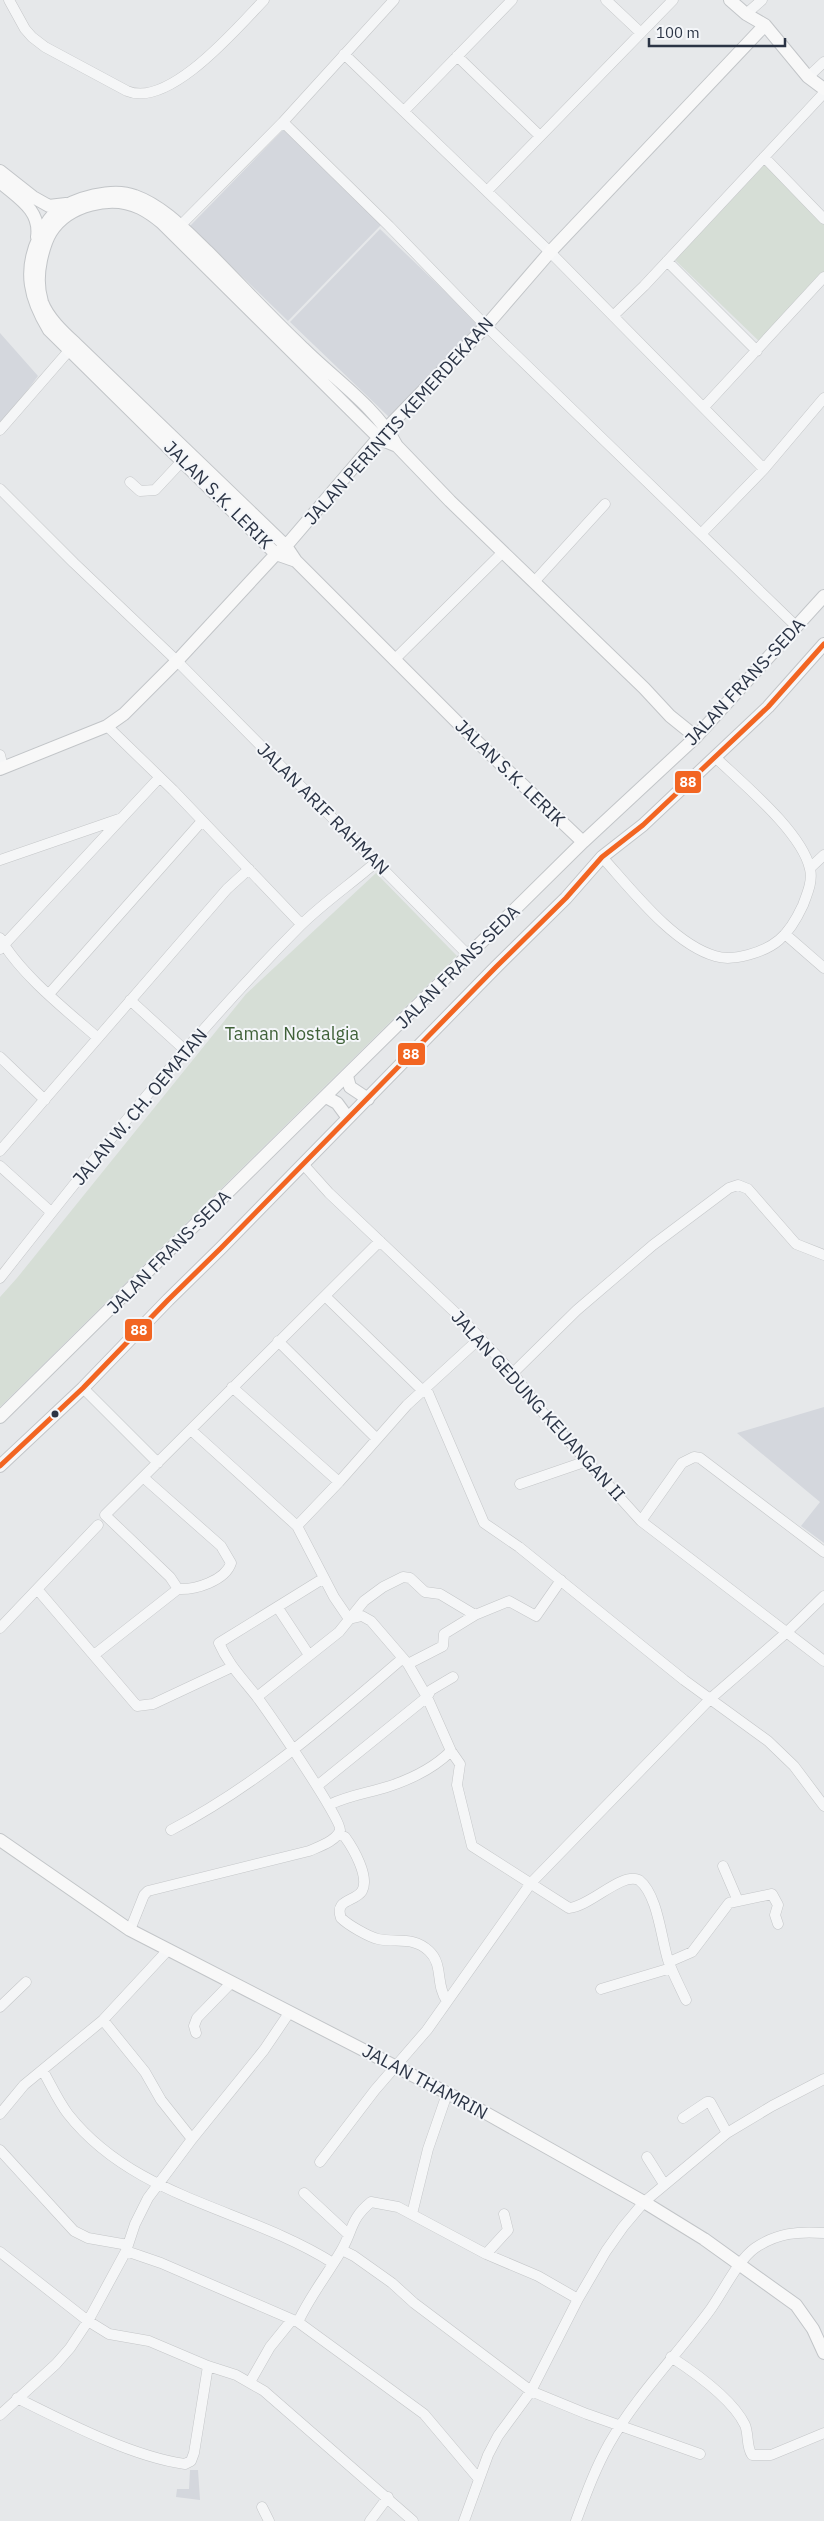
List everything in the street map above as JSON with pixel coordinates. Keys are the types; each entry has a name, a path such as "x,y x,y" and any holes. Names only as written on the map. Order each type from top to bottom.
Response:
{"main road":[{"path":"730,0 746,14 765,25 808,77 824,89"},
{"name":"JALAN PERINTIS KEMERDEKAAN","path":"1,764 107,726 124,714 177,661 281,550 384,433 486,326 550,252 765,25"},
{"path":"0,171 33,197 49,206 77,202"},
{"name":"JALAN S.K. LERIK","path":"0,182 26,204 37,219 35,246 29,276 32,296 38,312 49,330 72,347 184,460 281,550 296,561 394,660 583,842"},
{"name":"JALAN S.K. LERIK","path":"35,246 46,224 55,213 77,202 113,194 135,195 177,229 503,552"},
{"path":"177,229 139,207 114,202 84,207 58,223 47,239 38,272 42,302 72,347 281,550"},
{"path":"503,552 644,688 670,716 696,737"},
{"name":"JALAN FRANS-SEDA","path":"0,1417 470,956 583,842 696,737 798,627 824,596"},
{"name":"JALAN FRANS-SEDA","path":"0,1466 83,1388 566,898 602,858 643,825 768,708 824,644"},
{"path":"347,1076 350,1087 368,1098"},
{"path":"326,1097 337,1103 348,1118"},
{"name":"JALAN THAMRIN","path":"0,1840 130,1930 167,1951 484,2112 644,2202 741,2265 796,2305 813,2329 824,2353"}],"street":[{"path":"9,0 25,29 45,47 127,91 139,94 153,91 193,70 264,0"},
{"path":"378,0 386,9"},
{"path":"177,229 283,122 394,0"},
{"path":"404,111 512,0"},
{"path":"606,0 641,33"},
{"path":"487,192 672,0"},
{"path":"746,14 762,0"},
{"path":"344,54 550,252 764,469"},
{"path":"457,56 540,136"},
{"path":"808,77 824,62"},
{"path":"613,316 667,262 824,93"},
{"path":"283,122 389,226 486,326 798,627"},
{"path":"764,158 824,219"},
{"path":"667,262 757,351"},
{"path":"704,407 824,277"},
{"path":"0,430 72,347"},
{"path":"701,534 764,469 824,398"},
{"path":"130,482 140,491 155,490 184,460"},
{"name":"JALAN ARIF RAHMAN","path":"0,489 67,557 177,661 470,956"},
{"path":"534,582 605,504"},
{"path":"394,660 503,552"},
{"path":"107,726 301,924"},
{"path":"602,858 652,913 684,940 714,956 732,958 742,956 775,943 785,934 799,913 810,882 810,868 800,846 787,829 715,757"},
{"path":"98,1038 49,994 1,944 123,818 159,778"},
{"path":"0,860 123,818"},
{"path":"49,994 202,821"},
{"path":"810,868 824,854"},
{"name":"JALAN W. CH. OEMATAN","path":"0,1278 51,1212 186,1051 301,924 376,863"},
{"path":"0,1151 227,889 248,869"},
{"path":"785,934 824,968"},
{"path":"130,1000 186,1051"},
{"path":"0,1057 45,1100"},
{"name":"JALAN GEDUNG KEUANGAN II","path":"303,1164 329,1193 463,1320 513,1373 537,1406 640,1521 824,1661"},
{"path":"0,1166 51,1212"},
{"path":"513,1373 577,1310 653,1245 729,1188 738,1185 748,1189 796,1244 824,1255"},
{"path":"178,1589 170,1577 105,1514 144,1478 232,1387 326,1296 380,1240"},
{"path":"326,1296 424,1389 484,1523 519,1547 710,1699 768,1741 794,1766 824,1806"},
{"path":"297,1526 424,1389 479,1339"},
{"path":"278,1341 377,1439"},
{"path":"232,1387 339,1482"},
{"path":"83,1388 158,1463"},
{"path":"191,1430 297,1526 324,1578 349,1619"},
{"path":"640,1521 682,1463 694,1456 700,1458 824,1552"},
{"path":"520,1484 587,1461"},
{"path":"94,1655 178,1589 195,1589 210,1582 226,1572 231,1563 222,1546 144,1478"},
{"path":"0,1628 98,1525"},
{"path":"257,1697 339,1632 364,1601 403,1577 410,1578 425,1592 440,1594 475,1614"},
{"path":"130,1930 144,1896 148,1891 309,1851 332,1840 338,1833 340,1825 330,1805 257,1697 232,1667 220,1645 220,1641 278,1608 324,1578"},
{"path":"170,1830 214,1806 294,1752 405,1661 443,1646 444,1634 472,1618 475,1614 511,1601 532,1616 536,1616 561,1580"},
{"path":"37,1589 94,1655 98,1663 140,1707 153,1704 232,1667"},
{"path":"320,2162 427,2030 531,1883 710,1699 787,1632 824,1596"},
{"path":"278,1608 309,1655"},
{"path":"349,1619 362,1616 371,1621 405,1661 427,1697 451,1751 460,1764 458,1785 471,1844 569,1908 581,1905 627,1879 639,1880 644,1886 658,1918 670,1965 686,2000"},
{"path":"317,1786 427,1697 432,1690 453,1677"},
{"path":"330,1805 352,1796 389,1787 406,1780 429,1768 451,1751"},
{"path":"345,1837 362,1867 364,1886 359,1894 342,1904 340,1911 342,1918 361,1930 365,1935 379,1939 409,1940 428,1950 439,1969 440,1991 447,2001"},
{"path":"723,1866 738,1901"},
{"path":"601,1989 670,1965 692,1952 724,1906 729,1903 768,1894 774,1895 778,1905 776,1915 778,1924"},
{"path":"0,2114 24,2085 102,2020 167,1951"},
{"path":"0,2007 26,1982"},
{"path":"196,2033 194,2026 197,2018 231,1983"},
{"path":"0,2415 56,2364 88,2321 127,2248 135,2224 157,2185 264,2050 289,2013"},
{"path":"102,2020 145,2072 161,2100 192,2139"},
{"path":"43,2071 76,2124 130,2170 157,2185 296,2241 332,2263"},
{"path":"464,2521 478,2478 498,2436 531,2391 578,2299 606,2251 644,2202 727,2133 772,2106 824,2079"},
{"path":"412,2214 428,2150 447,2094"},
{"path":"683,2118 707,2102 710,2102 727,2133"},
{"path":"0,2150 74,2231 88,2238 127,2248 295,2321 424,2414 478,2478"},
{"path":"647,2157 664,2184"},
{"path":"304,2193 348,2234"},
{"path":"250,2382 270,2347 295,2321 342,2250 358,2212 371,2202 387,2204 412,2214 486,2254 538,2276 578,2299"},
{"path":"486,2254 508,2230 504,2214"},
{"path":"576,2521 600,2462 620,2426 671,2357 709,2311 754,2249 783,2234 795,2231 824,2233"},
{"path":"342,2250 354,2256 392,2283 414,2303 531,2391 620,2426 700,2454"},
{"path":"1,2257 88,2321 114,2336 149,2342 250,2382 414,2521"},
{"path":"671,2357 702,2378 741,2419 747,2431 748,2444 752,2455 771,2455 824,2433"},
{"path":"17,2398 68,2424 113,2442 185,2464 191,2462 194,2453 200,2401 208,2366"},
{"path":"370,2521 388,2497"},
{"path":"262,2507 269,2521"}],"shaded area":[{"path":"284,129 382,224 288,321 190,226"},
{"path":"380,229 479,324 389,417 290,322"},
{"path":"0,333 38,376 0,427"},
{"path":"824,1407 824,1543 801,1526 820,1502 737,1433"},
{"path":"190,2470 198,2470 200,2500 176,2497 177,2489 189,2489"}],"green space":[{"path":"767,162 824,215 824,275 763,345 675,260"},
{"name":"Taman Nostalgia","path":"376,873 457,956 0,1407 0,1297 246,994"}],"transit line":[{"name":"88","path":"0,1466 83,1388 566,898 602,857 643,825 768,707 824,644"}]}
